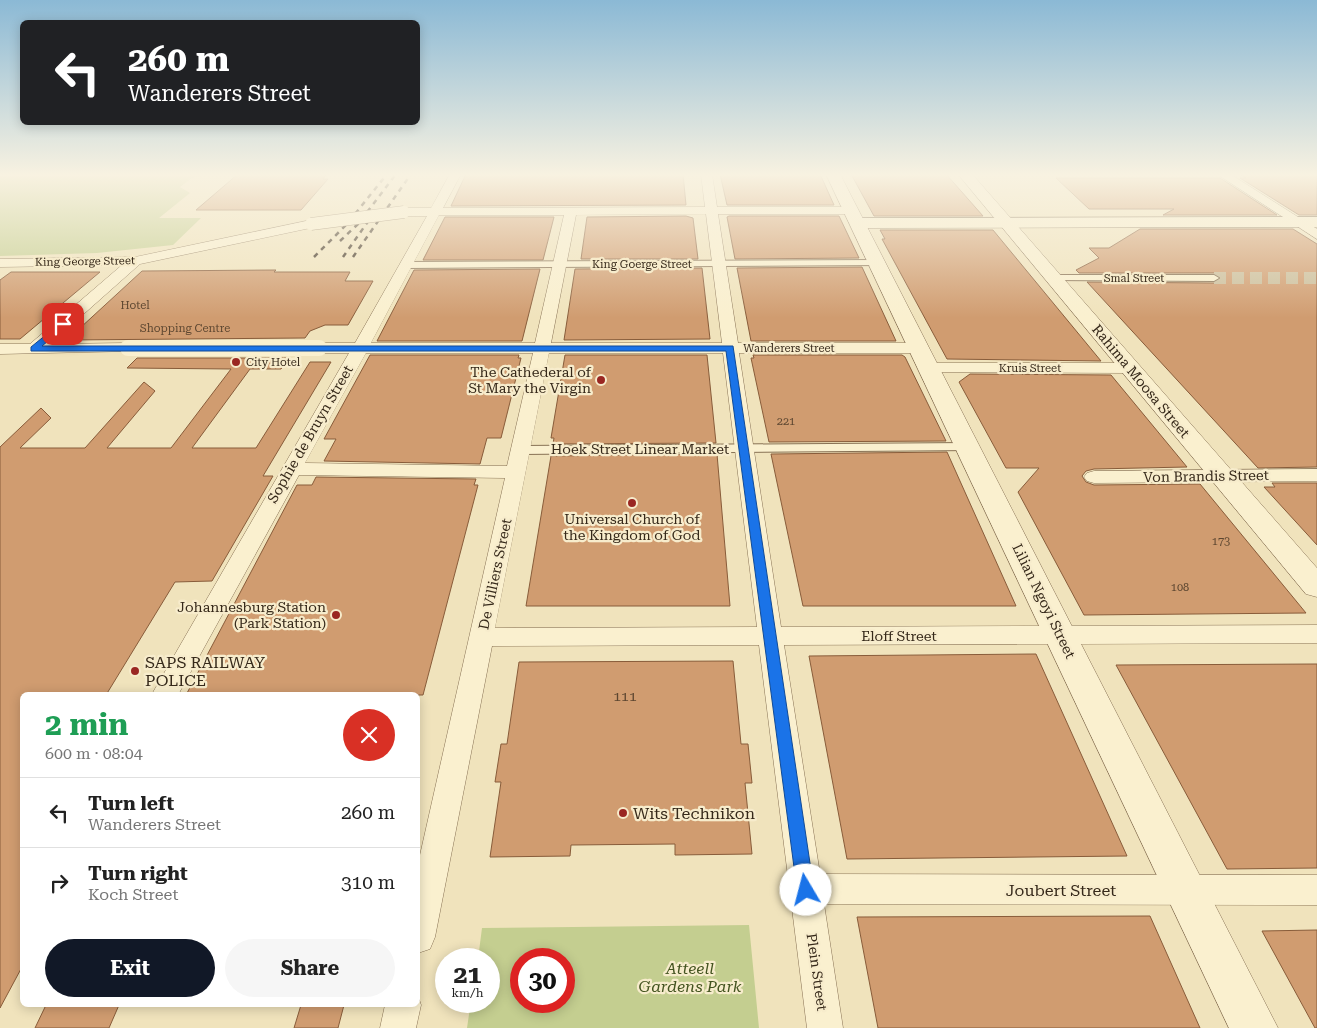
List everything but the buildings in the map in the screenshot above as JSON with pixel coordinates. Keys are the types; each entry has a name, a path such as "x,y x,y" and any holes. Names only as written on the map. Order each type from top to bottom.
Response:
{"street":[{"name":"King George Street","path":"4,265 135,261 327,222"},
{"name":"Sophie de Bruyn Street","path":"166,692 430,222"},
{"name":"De Villiers Street","path":"420,914 422,890 482,637 569,222"},
{"name":"Plein Street","path":"713,222 825,1028"},
{"name":"Lilian Ngoyi Street","path":"857,222 1254,1028"},
{"path":"1006,222 1317,222"},
{"name":"Rahima Moosa Street","path":"1006,222 1317,587"},
{"path":"1297,222 1317,235"},
{"path":"34,349 135,261"},
{"name":"King Goerge Street","path":"407,265 877,263"},
{"name":"Smal Street","path":"1054,278 1214,278"},
{"name":"Wanderers Street","path":"0,349 730,348 924,358"},
{"name":"Kruis Street","path":"924,358 1130,368"},
{"name":"Hoek Street Linear Market","path":"519,461 744,449 968,447"},
{"path":"290,469 519,461"},
{"name":"Von Brandis Street","path":"1094,477 1317,475"},
{"name":"Eloff Street","path":"482,637 1317,634"},
{"name":"Joubert Street","path":"806,890 1317,890"},
{"path":"398,1028 403,1007"}],"green space":[{"path":"0,222 197,222 173,245 97,253 0,256"},
{"name":"Atteell Gardens Park","path":"749,925 759,1028 467,1028 469,1013 500,1013 500,948 479,948 482,928"}],"tunnel":[{"path":"1214,278 1317,278"}],"railway":[{"path":"314,257 349,222"},
{"path":"340,241 360,222"},
{"path":"343,257 368,222"},
{"path":"353,257 377,222"}],"place":[{"name":"City Hotel","path":"236,362"},
{"name":"The Cathederal of St Mary the Virgin","path":"601,380"},
{"name":"Universal Church of the Kingdom of God","path":"632,503"},
{"name":"Johannesburg Station (Park Station)","path":"336,615"},
{"name":"SAPS RAILWAY POLICE","path":"135,671"},
{"name":"Wits Technikon","path":"623,813"}],"route":[{"path":"63,324 34,349 730,348 806,890"}]}
